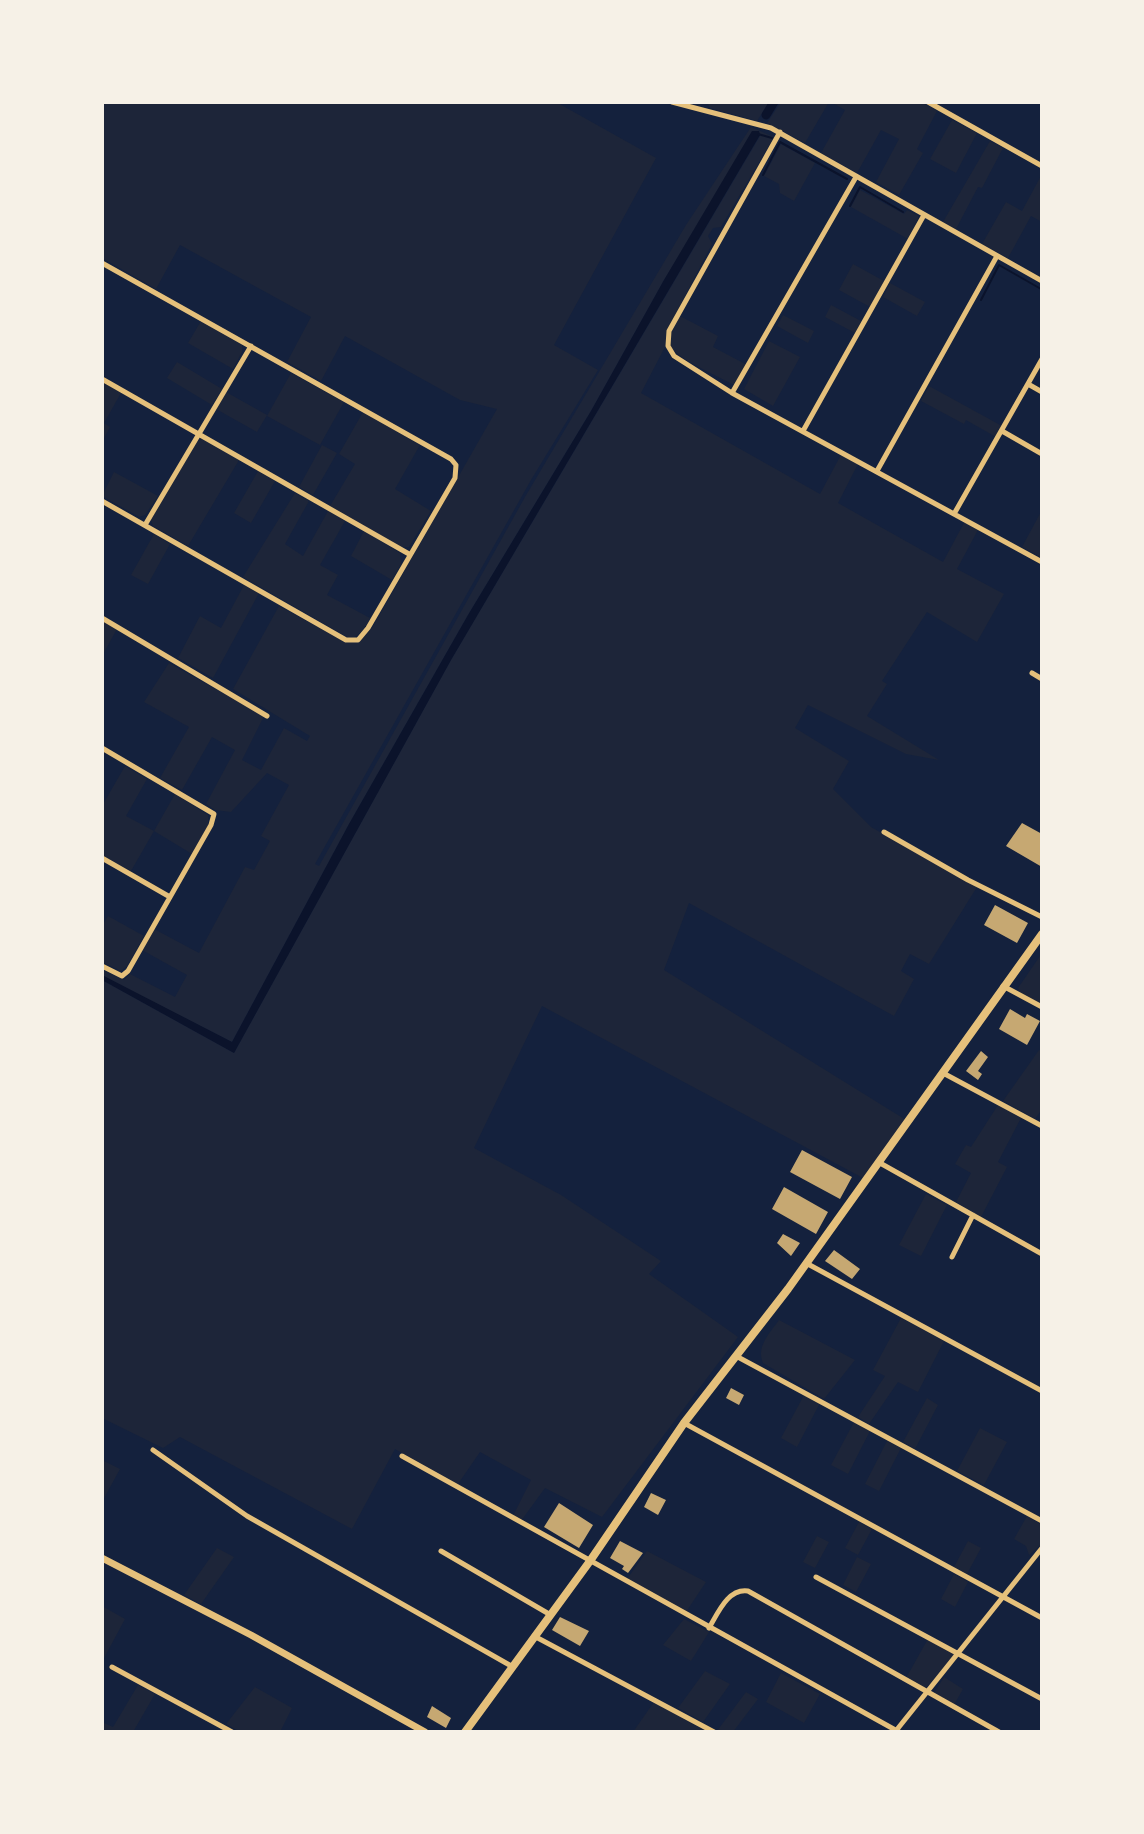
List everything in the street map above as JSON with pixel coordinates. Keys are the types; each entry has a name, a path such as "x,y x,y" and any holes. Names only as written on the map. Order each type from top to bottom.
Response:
{"main road":[{"path":"465,1732 549,1614 590,1561 684,1423 880,1163 1003,986 1042,934"}],"street":[{"path":"672,102 699,111 755,123 780,132 1042,281"},
{"path":"699,111 703,102"},
{"path":"928,102 1042,166"},
{"path":"780,132 669,331 668,346 674,356 732,393 1042,562"},
{"path":"732,393 856,177"},
{"path":"803,431 924,215"},
{"path":"877,471 997,256"},
{"path":"102,263 451,459 456,465 455,478 368,628 358,640 346,640 102,501"},
{"path":"145,525 250,346"},
{"path":"954,514 1042,359"},
{"path":"102,380 409,554"},
{"path":"1028,384 1042,392"},
{"path":"1002,431 1042,454"},
{"path":"102,618 267,716"},
{"path":"1038,676 1042,670"},
{"path":"102,748 214,814 211,825 128,971 122,976 102,966"},
{"path":"884,832 968,880 1042,917"},
{"path":"102,858 170,897"},
{"path":"1003,986 1042,1007"},
{"path":"943,1073 1042,1126"},
{"path":"880,1163 1042,1254"},
{"path":"952,1257 973,1215"},
{"path":"806,1263 1042,1391"},
{"path":"736,1356 1042,1521"},
{"path":"684,1423 1042,1618"},
{"path":"153,1450 247,1516 513,1667"},
{"path":"402,1456 897,1732 1042,1548"},
{"path":"441,1551 549,1614"},
{"path":"102,1558 251,1635 425,1732"},
{"path":"816,1577 1042,1699"},
{"path":"709,1628 730,1596 740,1590 747,1591 999,1732"},
{"path":"534,1636 714,1732"},
{"path":"112,1667 232,1732"}],"shaded area":[{"path":"102,102 556,102 656,158 554,345 598,370 531,480 315,864 319,866 525,497 686,225 751,127 774,137 721,227 713,228 708,236 712,244 669,327 666,345 641,393 820,494 843,451 860,460 838,503 943,562 965,521 979,528 957,569 1004,594 977,642 927,612 882,681 887,684 867,716 939,760 906,754 808,705 795,728 849,761 833,789 871,827 977,887 929,964 910,954 901,971 914,979 894,1016 689,903 664,970 906,1120 863,1178 542,1006 474,1148 561,1195 661,1261 649,1274 738,1337 602,1517 545,1488 521,1521 513,1516 531,1480 480,1452 458,1484 395,1449 352,1529 180,1437 163,1448 102,1418 102,980 234,1053 451,660 760,136 759,132 664,280 591,411 468,615 349,824 232,1042 119,985 102,975 102,970 124,980 130,974 175,997 187,975 142,950 154,929 199,953 245,867 254,870 270,841 261,836 289,785 267,773 231,812 215,810 206,804 235,750 212,737 182,790 160,778 189,727 144,702 169,663 264,716 242,760 261,770 284,728 307,741 310,736 233,689 279,606 347,643 358,643 372,628 497,409 460,400 345,336 321,381 287,362 311,317 180,245 156,289 102,258"},
{"path":"707,102 769,102 757,121 710,108"},
{"path":"781,102 829,102 805,143 767,123"},
{"path":"831,102 921,102 937,111 917,149 923,153 899,195 876,182 899,139 881,130 857,173 821,153 845,110"},
{"path":"952,120 977,133 956,173 930,159"},
{"path":"752,131 759,131 760,135 451,660 234,1053 102,980 102,975 232,1042 349,824 468,615 591,411 664,280"},
{"path":"990,141 1003,148 982,188 978,187 956,229 943,222"},
{"path":"781,144 815,163 794,201 780,193 779,184 764,176"},
{"path":"1042,174 1042,222 1031,216 1008,258 982,244 1006,202 1022,211"},
{"path":"860,190 904,214 907,210 919,216 908,239 851,207"},
{"path":"853,264 884,281 870,307 839,290"},
{"path":"890,283 925,302 917,316 883,297"},
{"path":"831,305 861,321 855,333 825,317"},
{"path":"783,315 814,331 808,343 777,326"},
{"path":"680,316 718,336 713,347 749,366 736,386 691,363 671,347 671,335"},
{"path":"201,321 242,345 242,352 233,369 188,343"},
{"path":"769,341 800,357 773,406 744,389"},
{"path":"177,362 222,389 212,405 167,378"},
{"path":"291,373 344,402 320,445 267,416"},
{"path":"102,382 121,393 104,423 110,427 102,442"},
{"path":"929,386 1002,426 996,437 966,420 964,424 921,401"},
{"path":"226,392 267,415 257,432 216,409"},
{"path":"363,412 420,445 395,489 431,511 409,547 401,547 330,506 355,464 339,454"},
{"path":"202,439 239,460 188,546 153,526 151,520 197,442"},
{"path":"322,445 337,453 313,495 299,487"},
{"path":"258,471 275,481 251,523 234,513"},
{"path":"114,472 158,496 145,515 139,517 102,496"},
{"path":"295,493 309,501 285,544 303,556 328,511 345,521 320,565 338,575 327,595 370,618 365,629 355,637 347,637 243,577"},
{"path":"1042,510 1042,558 1022,547"},
{"path":"364,531 400,553 401,564 392,580 351,556"},
{"path":"154,534 170,544 148,584 131,575"},
{"path":"244,585 259,593 213,678 178,658 200,616 221,628"},
{"path":"102,620 117,629 102,656"},
{"path":"125,766 147,779 126,816 154,831 131,871 102,855 102,806"},
{"path":"175,794 208,815 208,826 192,854 154,831"},
{"path":"108,916 144,936 127,966 121,971 102,962 102,926"},
{"path":"1040,956 1042,957 1042,1005 1021,994 1018,988"},
{"path":"1039,1050 1042,1051 1042,1109 1035,1119 1003,1101"},
{"path":"998,1105 1021,1118 998,1162 1007,1167 981,1217 956,1202 971,1173 955,1164 966,1145 971,1147"},
{"path":"926,1194 947,1205 921,1256 899,1245"},
{"path":"901,1318 944,1341 918,1392 898,1382 869,1424 858,1417 885,1376 873,1370"},
{"path":"779,1320 855,1360 824,1399 763,1363 761,1351 763,1345"},
{"path":"804,1395 820,1403 797,1447 781,1438"},
{"path":"927,1398 938,1405 915,1449 903,1442"},
{"path":"854,1422 870,1431 848,1474 831,1465"},
{"path":"980,1428 1007,1442 984,1485 957,1471"},
{"path":"887,1441 901,1448 879,1491 865,1484"},
{"path":"102,1460 120,1469 102,1502"},
{"path":"1027,1516 1042,1525 1042,1544 1029,1555 1026,1546 1014,1539"},
{"path":"859,1522 872,1529 858,1555 845,1548"},
{"path":"817,1536 829,1542 815,1568 803,1562"},
{"path":"968,1541 981,1548 967,1574 954,1567"},
{"path":"217,1548 234,1557 201,1604 184,1595"},
{"path":"647,1551 706,1582 686,1612 627,1579"},
{"path":"857,1557 871,1564 856,1592 843,1585"},
{"path":"954,1574 968,1582 955,1607 941,1599"},
{"path":"102,1606 125,1619 102,1662"},
{"path":"684,1619 709,1632 691,1661 663,1645"},
{"path":"929,1637 953,1651 954,1655 926,1688 906,1678"},
{"path":"705,1671 730,1684 703,1722 678,1708"},
{"path":"781,1673 820,1694 804,1723 766,1702"},
{"path":"944,1677 963,1689 954,1705 934,1693"},
{"path":"138,1685 155,1694 133,1732 102,1732 102,1722 113,1727"},
{"path":"255,1687 292,1708 280,1732 240,1732 226,1724"},
{"path":"746,1692 758,1699 733,1732 717,1731"},
{"path":"654,1702 707,1732 633,1732"}],"building":[{"path":"1022,823 1042,834 1042,867 1006,846"},
{"path":"995,905 1028,923 1017,943 984,925"},
{"path":"1010,1009 1025,1018 1027,1014 1040,1021 1027,1045 999,1029"},
{"path":"981,1051 988,1057 978,1071 982,1074 978,1080 966,1071"},
{"path":"802,1150 852,1177 840,1199 790,1172"},
{"path":"784,1187 828,1212 816,1234 772,1209"},
{"path":"783,1234 800,1243 791,1256 777,1243"},
{"path":"834,1250 860,1269 852,1279 825,1261"},
{"path":"731,1388 744,1395 739,1405 726,1398"},
{"path":"651,1493 666,1500 658,1515 644,1507"},
{"path":"559,1503 593,1525 579,1548 544,1527"},
{"path":"620,1541 643,1553 628,1573 622,1569 624,1566 610,1558"},
{"path":"560,1617 589,1631 580,1646 552,1630"},
{"path":"432,1706 451,1718 446,1728 427,1717"}],"waterway":[{"path":"766,115 774,102"},
{"path":"758,134 772,138"},
{"path":"763,175 780,142 847,179"},
{"path":"850,206 860,187 903,212"},
{"path":"981,300 999,265 1041,289"}]}
